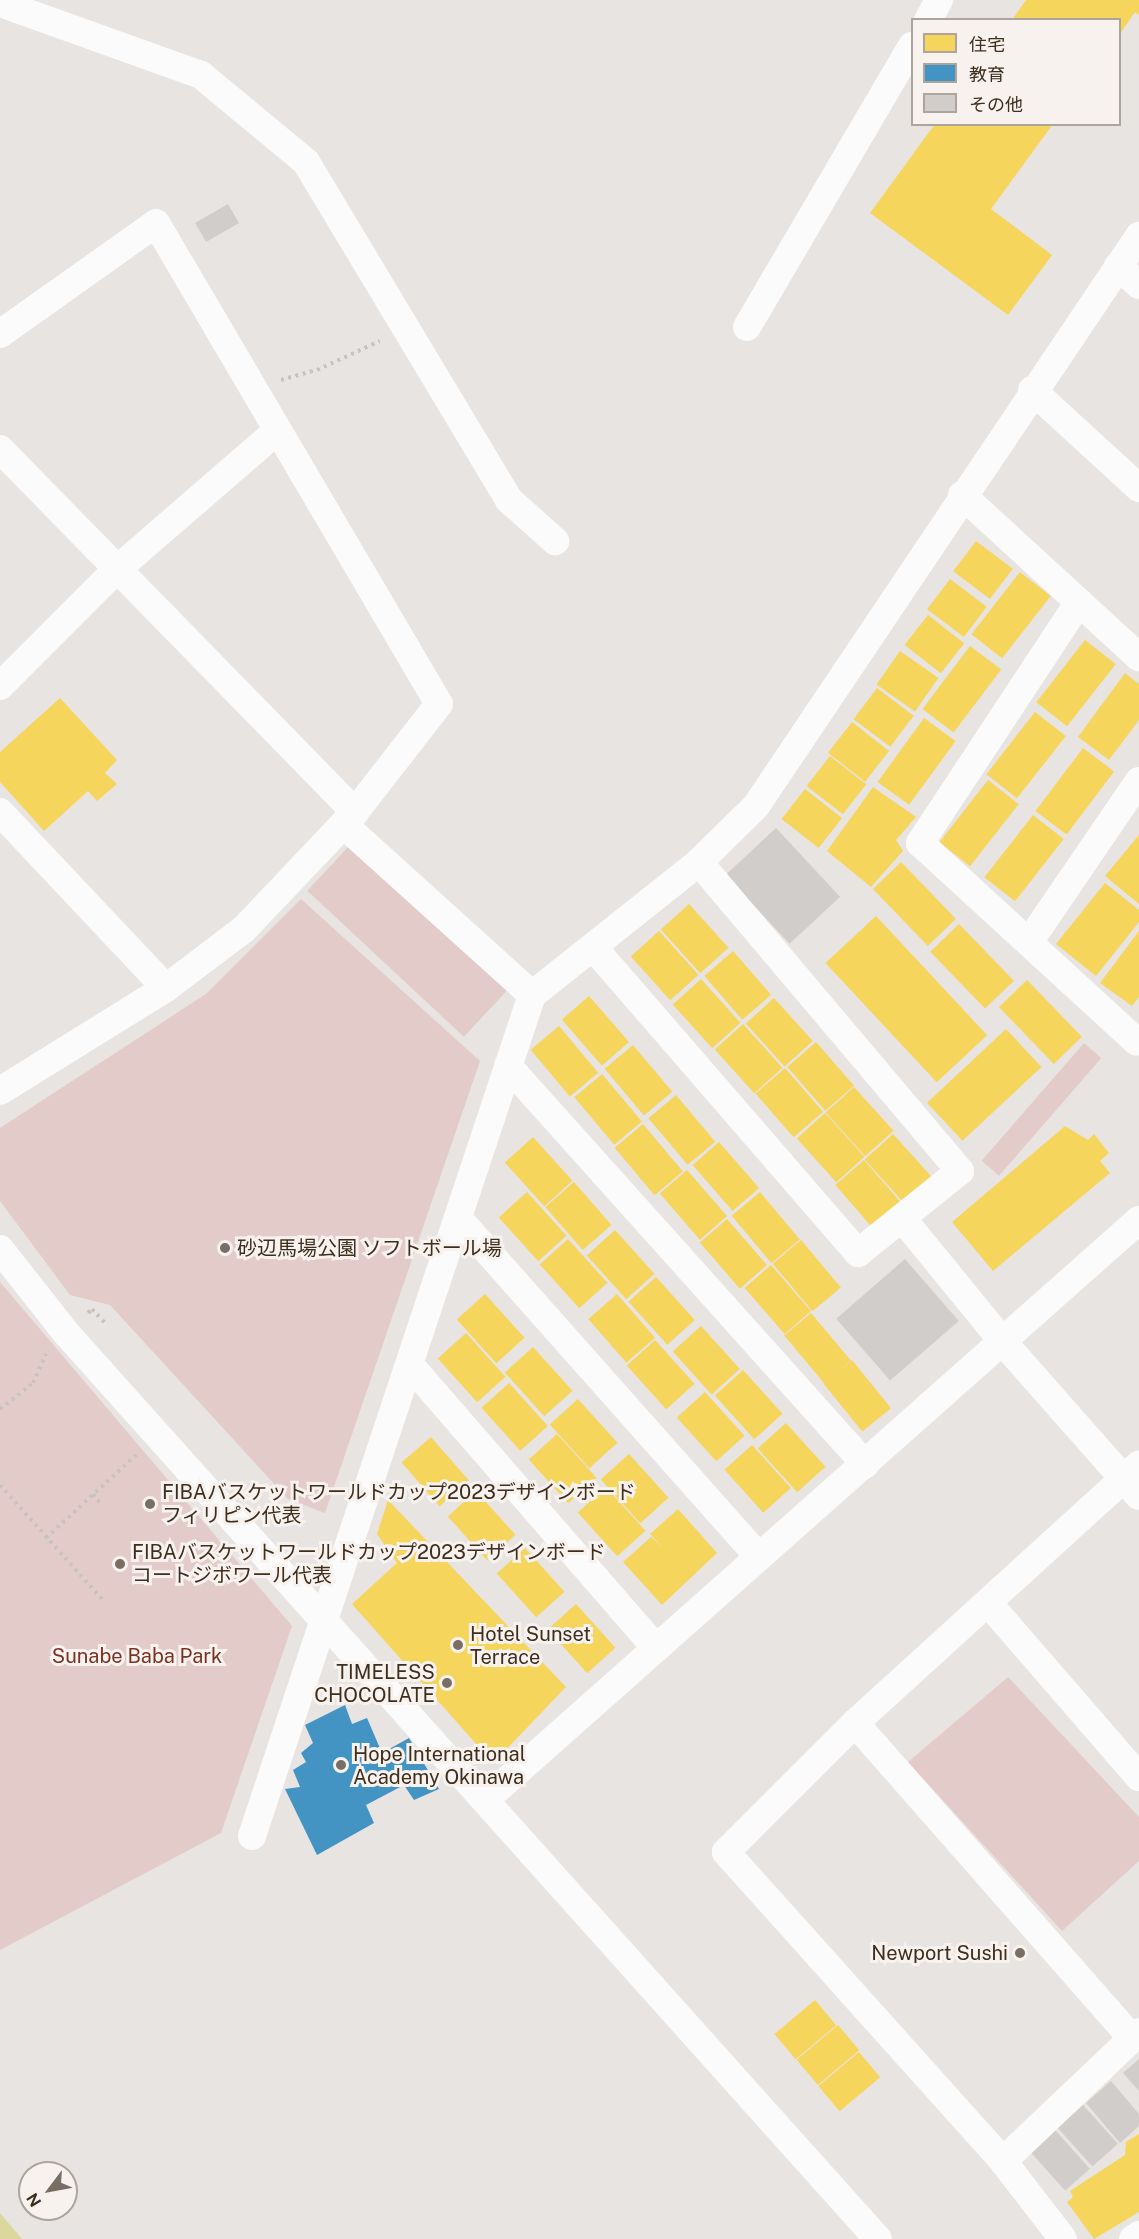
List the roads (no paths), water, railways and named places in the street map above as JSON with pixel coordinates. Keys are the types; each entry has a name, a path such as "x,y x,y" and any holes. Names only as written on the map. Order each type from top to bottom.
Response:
{"street":[{"path":"929,18 939,0"},
{"path":"0,3 201,75 306,162 508,500 555,541"},
{"path":"747,327 911,48"},
{"path":"0,334 156,223 439,705 350,819 244,929 166,988 0,1091"},
{"path":"252,1836 531,995 699,862 756,806 1032,390 1139,236"},
{"path":"1118,266 1139,285"},
{"path":"1032,390 1139,488"},
{"path":"0,686 114,572 278,431"},
{"path":"0,449 350,819 531,995"},
{"path":"962,495 1139,657"},
{"path":"1079,602 920,843 1138,1042"},
{"path":"1029,942 1139,781"},
{"path":"0,812 166,988"},
{"path":"593,947 858,1253 902,1218 960,1171 699,862"},
{"path":"508,1066 865,1464"},
{"path":"458,1218 759,1557"},
{"path":"902,1218 1003,1342 1134,1480 855,1723 726,1852 1003,2161 1063,2239"},
{"path":"485,1800 1139,1220"},
{"path":"0,1249 157,1436 323,1618 878,2239"},
{"path":"410,1365 656,1648"},
{"path":"989,1604 1139,1777"},
{"path":"855,1723 1136,2035 1003,2161"},
{"path":"1133,2239 1139,2235"}],"place":[{"name":"砂辺馬場公園 ソフトボール場","path":"225,1248"},
{"name":"FIBAバスケットワールドカップ2023デザインボード フィリピン代表","path":"150,1504"},
{"name":"FIBAバスケットワールドカップ2023デザインボード コートジボワール代表","path":"120,1564"},
{"name":"Hotel Sunset Terrace","path":"458,1645"},
{"name":"TIMELESS CHOCOLATE","path":"447,1683"},
{"name":"Hope International Academy Okinawa","path":"341,1765"},
{"name":"Newport Sushi","path":"1020,1953"}],"park label":[{"name":"Sunabe Baba Park","path":"137,1656"}]}
